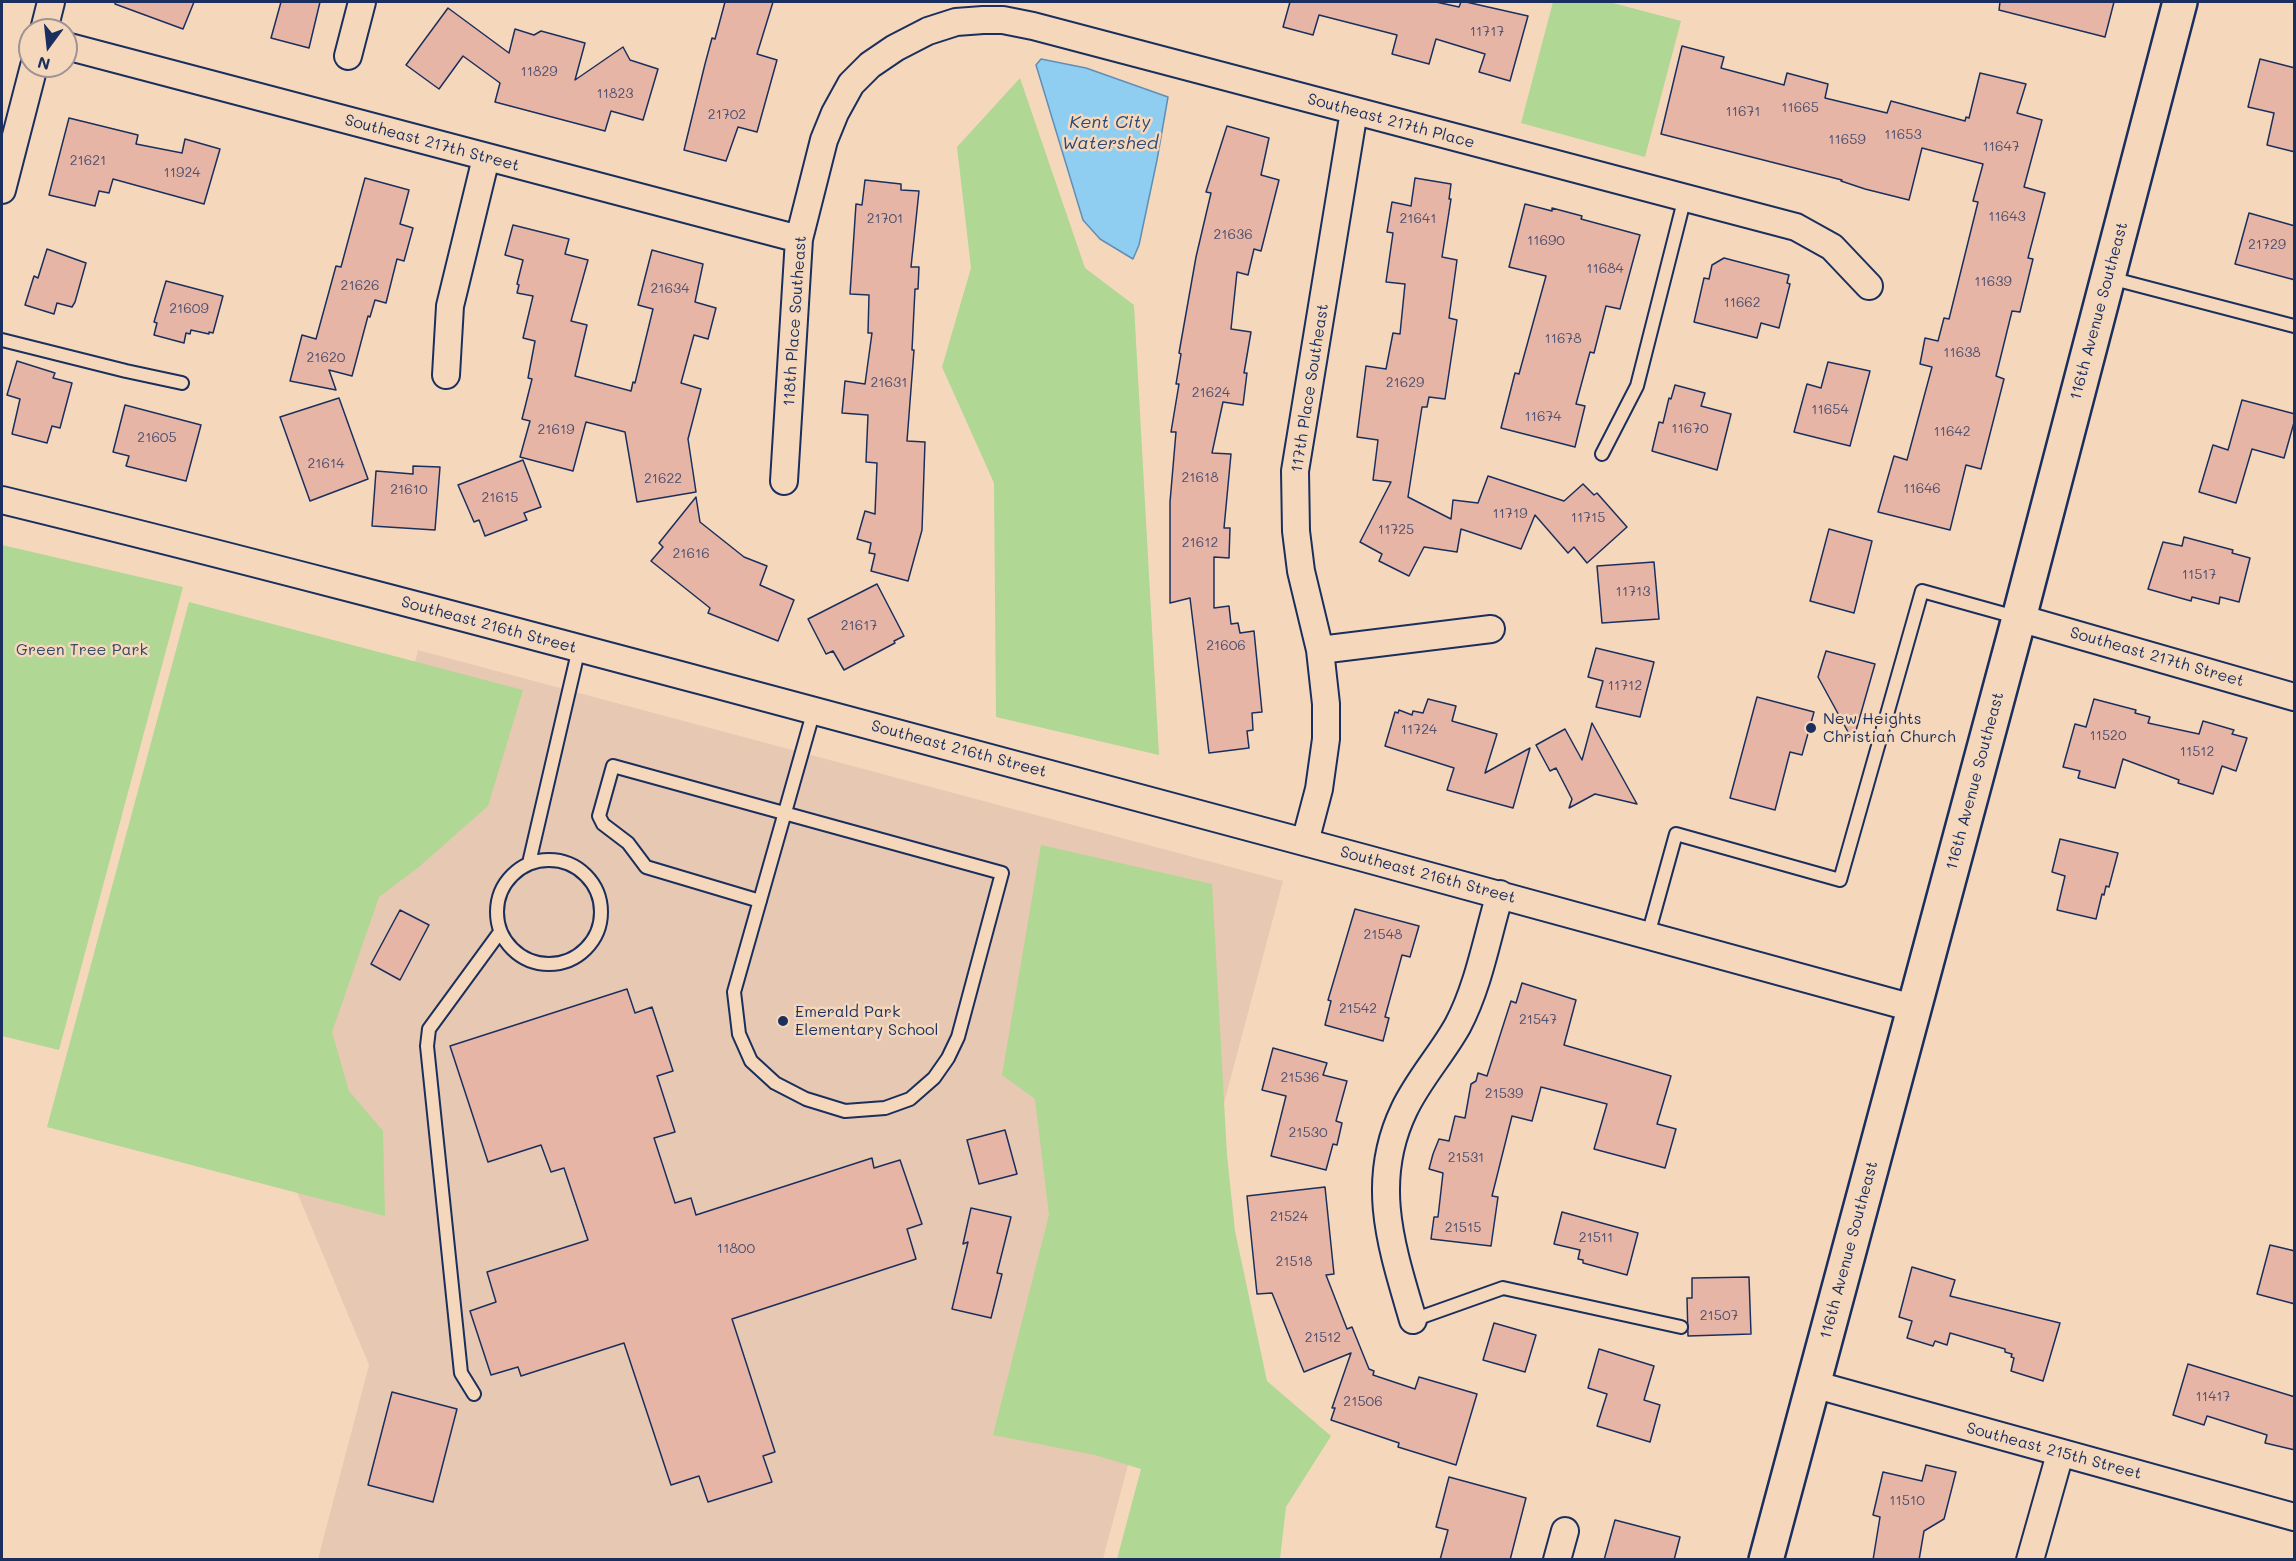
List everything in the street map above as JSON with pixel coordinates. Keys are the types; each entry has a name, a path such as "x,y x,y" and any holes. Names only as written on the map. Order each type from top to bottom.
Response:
{"main road":[{"name":"116th Avenue Southeast","path":"1766,1560 2019,618 2180,2"}],"street":[{"path":"47,18 51,2"},
{"path":"348,56 363,2"},
{"name":"Southeast 217th Place","path":"895,48 928,31 956,22 1003,20 1033,26 1796,227 1832,247 1869,286"},
{"name":"Southeast 217th Street","path":"78,48 486,158 799,238"},
{"name":"118th Place Southeast","path":"784,481 799,238 824,140 835,113 851,84 870,65 895,48"},
{"path":"2,190 31,78"},
{"name":"117th Place Southeast","path":"1305,842 1319,789 1326,739 1326,704 1320,650 1301,571 1296,531 1296,471 1354,111"},
{"path":"446,375 450,306 486,158"},
{"name":"Southeast 216th Street","path":"2,500 234,557 579,648 1500,894 1913,1008"},
{"name":"Southeast 217th Street","path":"2019,618 2295,696"},
{"path":"1320,650 1491,629"},
{"path":"1413,1320 1391,1245 1385,1189 1389,1159 1404,1110 1458,1025 1469,1000 1500,894"},
{"name":"Southeast 215th Street","path":"1813,1384 2295,1517"},
{"path":"2030,1560 2060,1454"},
{"path":"1557,1560 1565,1531"}],"lane":[{"path":"1602,454 1637,386 1685,197"},
{"path":"2108,277 2295,326"},
{"path":"2,340 182,383"},
{"path":"1648,935 1676,834 1840,880 1922,591 2019,618"},
{"path":"529,863 579,648"},
{"path":"760,901 646,867 628,843 603,824 599,816 613,766 785,812 1002,873 958,1037 948,1058 934,1078 910,1099 885,1108 845,1111 806,1099 775,1083 752,1061 740,1034 734,992 738,977 760,901 785,812 814,711"},
{"path":"550,860 570,864 587,876 598,893 602,913 597,933 586,950 568,961 548,965 528,961 511,949 500,932 496,912 500,892 512,874 529,863 550,860"},
{"path":"474,1394 461,1372 427,1046 429,1029 500,932"},
{"path":"1413,1320 1503,1288 1681,1327"}],"shaded area":[{"name":"Emerald Park Elementary School","path":"418,650 1283,881 1103,1559 318,1559 369,1365 284,1161"}],"green space":[{"path":"1553,2 1609,2 1681,21 1645,157 1521,123"},
{"path":"1020,78 1085,268 1134,305 1159,755 996,717 994,483 942,367 971,268 957,147"},
{"name":"Green Tree Park","path":"2,545 183,587 59,1050 2,1036"},
{"path":"189,602 523,690 488,806 420,866 379,897 332,1032 349,1091 383,1131 385,1216 47,1127"},
{"path":"1041,845 1212,884 1227,1155 1235,1231 1267,1381 1331,1436 1286,1507 1280,1559 1117,1559 1141,1469 1095,1455 993,1435 1049,1215 1035,1099 1002,1075"}],"water":[{"name":"Kent City Watershed","path":"1041,59 1086,68 1168,97 1139,245 1133,259 1100,239 1083,220 1036,65"}],"building":[{"path":"115,2 194,2 183,29 115,4"},
{"path":"281,2 320,2 309,48 271,38"},
{"path":"725,2 773,2 757,54 777,60 757,132 738,127 726,161 684,150 712,38 715,39"},
{"path":"1290,2 1436,2 1459,7 1461,2 1466,2 1528,16 1510,81 1479,72 1485,54 1436,39 1429,64 1392,54 1397,35 1319,15 1313,35 1283,27"},
{"path":"2000,2 2114,2 2105,37 1999,10"},
{"path":"448,8 509,53 515,29 534,35 541,31 585,43 575,80 623,47 630,60 658,69 643,120 611,111 605,131 495,102 500,83 463,56 439,89 406,65"},
{"path":"1682,46 1724,57 1721,68 1784,85 1787,73 1828,84 1825,98 1887,113 1891,101 1965,121 1966,117 1969,118 1980,73 2026,84 2017,113 2042,120 2024,187 2045,193 2028,258 2033,259 2020,312 2012,311 1996,376 2004,379 1981,469 1966,465 1950,530 1878,512 1894,456 1907,460 1932,367 1920,364 1925,338 1938,341 1944,318 1949,319 1978,202 1973,201 1983,164 1922,148 1909,200 1865,189 1842,180 1661,134"},
{"path":"2260,59 2295,68 2295,152 2267,145 2274,113 2248,107"},
{"path":"69,118 138,135 136,144 182,153 185,139 220,149 204,204 113,179 109,193 99,191 95,206 49,195"},
{"path":"1227,126 1269,138 1261,175 1279,180 1261,251 1254,249 1248,275 1237,272 1231,329 1251,332 1244,373 1247,373 1243,405 1223,402 1212,453 1231,454 1224,528 1230,528 1229,558 1214,557 1214,608 1229,606 1231,624 1238,623 1240,633 1254,631 1262,712 1252,713 1253,730 1247,731 1249,748 1209,753 1190,598 1170,603 1170,502 1176,432 1171,432 1179,384 1176,384 1181,354 1179,353 1196,257 1211,193 1206,192"},
{"path":"365,178 409,190 400,224 413,228 404,261 397,259 386,303 375,300 370,317 368,316 352,376 329,370 336,390 290,381 302,335 316,339 336,266 341,267"},
{"path":"1415,178 1451,184 1449,199 1451,199 1442,257 1457,260 1449,318 1457,320 1445,399 1429,397 1427,407 1422,407 1408,497 1451,519 1453,500 1478,503 1488,476 1564,501 1583,484 1594,495 1597,493 1627,527 1587,563 1574,547 1568,553 1535,515 1521,549 1461,529 1457,552 1424,547 1409,576 1379,561 1382,554 1360,542 1391,482 1373,480 1378,440 1357,437 1366,366 1386,369 1393,333 1400,334 1405,284 1386,282 1393,233 1387,232 1392,202 1411,206"},
{"path":"865,180 901,184 901,190 919,191 911,267 919,267 918,289 915,289 912,350 914,350 907,441 925,442 922,530 908,581 871,571 875,554 869,553 871,543 857,539 865,511 875,514 877,463 866,462 868,415 842,413 845,381 865,384 872,333 868,333 869,295 850,294 856,204 862,205"},
{"path":"1525,204 1582,216 1581,219 1640,235 1620,309 1606,306 1594,353 1590,352 1576,404 1585,406 1575,447 1501,428 1515,373 1519,374 1546,276 1509,267"},
{"path":"2249,213 2295,226 2295,280 2235,264"},
{"path":"513,225 569,239 565,254 588,260 571,321 587,325 575,376 631,391 653,309 638,305 652,250 703,264 695,302 716,308 708,339 694,335 681,383 701,389 688,439 696,492 637,502 625,432 586,422 573,471 520,457 530,421 522,419 532,379 528,378 535,341 523,338 533,296 517,293 523,260 505,255"},
{"path":"47,249 86,263 72,307 57,303 54,314 25,305 34,276 38,278"},
{"path":"1724,258 1789,275 1787,283 1790,284 1779,328 1761,323 1757,338 1694,322 1704,278 1709,279 1712,265"},
{"path":"166,281 223,296 213,333 191,330 190,334 186,333 184,343 154,335 157,323 154,322"},
{"path":"17,361 55,373 53,378 72,383 60,428 52,426 47,443 12,434 20,399 7,395"},
{"path":"1828,362 1870,371 1850,446 1794,432 1807,384 1821,388"},
{"path":"1675,385 1705,393 1701,406 1731,414 1717,470 1652,451 1659,422 1663,423 1669,398 1671,399"},
{"path":"339,398 368,479 310,501 280,417"},
{"path":"2242,400 2295,414 2295,419 2284,458 2252,449 2236,503 2199,492 2213,445 2228,450"},
{"path":"125,405 201,425 186,481 126,466 129,456 113,452"},
{"path":"523,460 541,507 524,513 527,520 485,536 479,520 474,522 458,485"},
{"path":"413,466 440,467 435,530 372,526 376,471 413,474"},
{"path":"696,497 700,522 744,557 767,566 760,585 794,600 778,641 708,613 710,608 651,561 663,547 659,543"},
{"path":"1829,529 1872,541 1854,613 1810,601"},
{"path":"2184,537 2233,550 2232,553 2250,558 2239,602 2220,597 2219,604 2192,597 2191,601 2148,589 2163,542 2182,546"},
{"path":"1654,562 1659,619 1602,623 1597,566"},
{"path":"877,584 904,636 844,670 833,651 826,654 808,619"},
{"path":"1596,648 1654,662 1640,717 1596,707 1603,681 1588,677"},
{"path":"1826,651 1875,664 1853,741 1818,677"},
{"path":"1757,697 1814,712 1802,755 1790,752 1775,810 1730,798"},
{"path":"1428,699 1456,706 1452,721 1497,734 1485,773 1530,748 1513,808 1447,790 1454,768 1385,746 1395,712 1398,713 1399,710 1412,715 1413,711 1423,713"},
{"path":"2094,699 2136,710 2135,713 2150,717 2148,723 2199,734 2203,721 2234,730 2232,734 2247,738 2236,771 2222,766 2213,794 2178,783 2179,780 2123,759 2115,788 2078,778 2080,771 2063,767 2075,724 2086,727"},
{"path":"1592,723 1637,804 1595,794 1569,808 1572,799 1556,768 1550,771 1536,745 1565,729 1582,760"},
{"path":"2060,839 2118,853 2109,887 2106,886 2104,895 2102,894 2096,919 2057,910 2065,876 2052,872"},
{"path":"1355,909 1419,926 1410,957 1402,955 1385,1017 1389,1018 1383,1041 1325,1025 1331,1001 1328,1000"},
{"path":"400,910 429,925 400,980 371,964"},
{"path":"1522,983 1576,1000 1564,1045 1671,1076 1657,1124 1676,1129 1665,1168 1594,1149 1607,1104 1541,1087 1532,1121 1512,1116 1492,1196 1498,1197 1491,1246 1431,1239 1434,1217 1438,1217 1443,1173 1429,1169 1433,1154 1439,1139 1449,1141 1455,1116 1465,1118 1471,1084 1476,1081 1478,1073 1487,1076 1511,1001 1516,1003"},
{"path":"627,989 635,1013 652,1007 673,1071 657,1076 675,1132 654,1138 675,1203 691,1198 696,1215 872,1158 874,1168 900,1160 922,1224 907,1229 916,1259 732,1319 775,1452 763,1456 772,1482 708,1502 699,1476 671,1485 624,1343 521,1376 518,1367 491,1375 470,1311 496,1302 487,1272 588,1240 564,1168 551,1172 541,1145 488,1162 450,1046"},
{"path":"1273,1048 1327,1063 1323,1075 1347,1081 1336,1121 1342,1123 1337,1145 1333,1144 1326,1170 1271,1156 1286,1096 1262,1090"},
{"path":"1005,1130 1017,1174 979,1184 967,1140"},
{"path":"1325,1187 1334,1274 1326,1275 1347,1329 1352,1327 1369,1369 1374,1371 1373,1375 1415,1389 1419,1377 1477,1394 1456,1465 1398,1447 1399,1443 1331,1420 1335,1408 1332,1408 1351,1353 1304,1372 1272,1293 1257,1294 1247,1196"},
{"path":"971,1208 1011,1217 997,1273 1002,1274 991,1318 952,1309 968,1242 963,1244"},
{"path":"1562,1212 1638,1233 1627,1275 1583,1263 1583,1260 1578,1259 1580,1250 1554,1244"},
{"path":"2270,1245 2295,1251 2295,1304 2257,1294"},
{"path":"1912,1267 1955,1280 1950,1296 2060,1323 2043,1381 2011,1371 2014,1358 2011,1357 2012,1354 2005,1352 2005,1349 1950,1333 1947,1345 1935,1341 1933,1346 1907,1338 1912,1321 1899,1317"},
{"path":"1749,1277 1751,1334 1688,1336 1687,1298 1692,1298 1692,1278"},
{"path":"1494,1323 1536,1335 1525,1372 1483,1360"},
{"path":"1599,1349 1654,1366 1644,1400 1660,1405 1650,1442 1597,1426 1607,1394 1588,1388"},
{"path":"2188,1364 2295,1397 2295,1450 2265,1443 2267,1435 2207,1416 2204,1425 2173,1415"},
{"path":"392,1392 457,1409 433,1502 368,1485"},
{"path":"1926,1465 1956,1472 1944,1519 1924,1531 1919,1560 1873,1560 1880,1517 1873,1515 1883,1472 1922,1481"},
{"path":"1449,1477 1526,1498 1510,1560 1440,1560 1448,1530 1436,1527"},
{"path":"1615,1520 1680,1537 1674,1560 1604,1560"}],"place":[{"name":"New Heights Christian Church","path":"1811,728"},
{"name":"Emerald Park Elementary School","path":"783,1021"}]}
